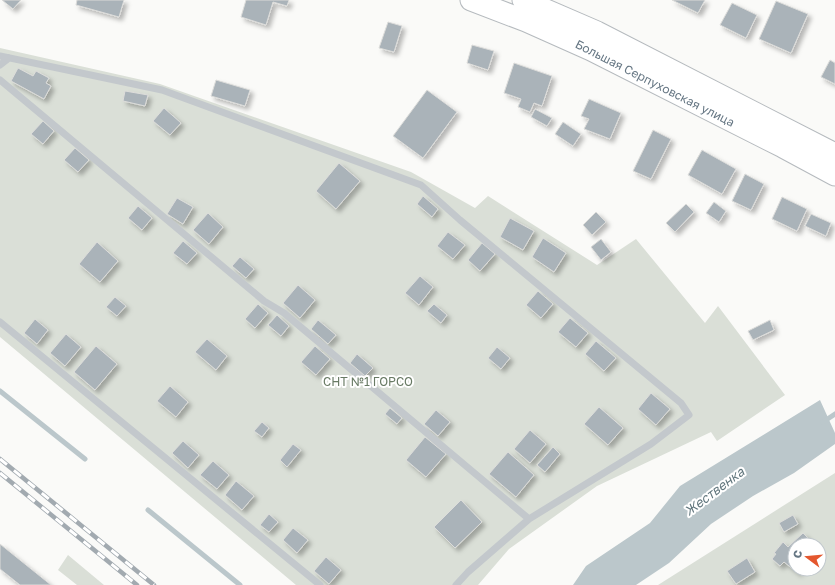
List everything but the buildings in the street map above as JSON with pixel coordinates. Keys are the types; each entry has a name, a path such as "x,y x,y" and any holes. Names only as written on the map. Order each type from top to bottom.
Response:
{"main road":[{"name":"Большая Серпуховская улица","path":"471,0 526,21 591,50 783,147 835,175"},
{"name":"Большая Серпуховская улица","path":"523,0 597,32 835,154"}],"lane":[{"path":"0,56 162,90 422,185 460,220 681,403 689,416 651,444 530,519 468,572 456,585"},
{"path":"0,65 9,58"},
{"path":"0,80 264,301 284,312 530,519"},
{"path":"0,322 320,585"}],"green space":[{"name":"СНТ №1 ГОРСО","path":"0,48 160,84 411,172 475,208 488,196 597,265 636,239 705,323 718,306 785,395 717,441 711,432 597,486 509,549 478,585 296,585 0,337"},
{"path":"835,473 835,585 658,585"},
{"path":"68,555 104,585 77,585 58,570"}],"water":[{"path":"820,400 835,433 835,444 794,473 753,496 711,524 669,563 636,585 573,585 586,566 650,523 680,486"}],"waterway":[{"path":"0,391 85,459"},
{"name":"Жественка","path":"823,422 835,414"},
{"path":"148,510 240,585"}],"railway":[{"path":"0,459 154,585"},
{"path":"0,473 137,585"}]}
